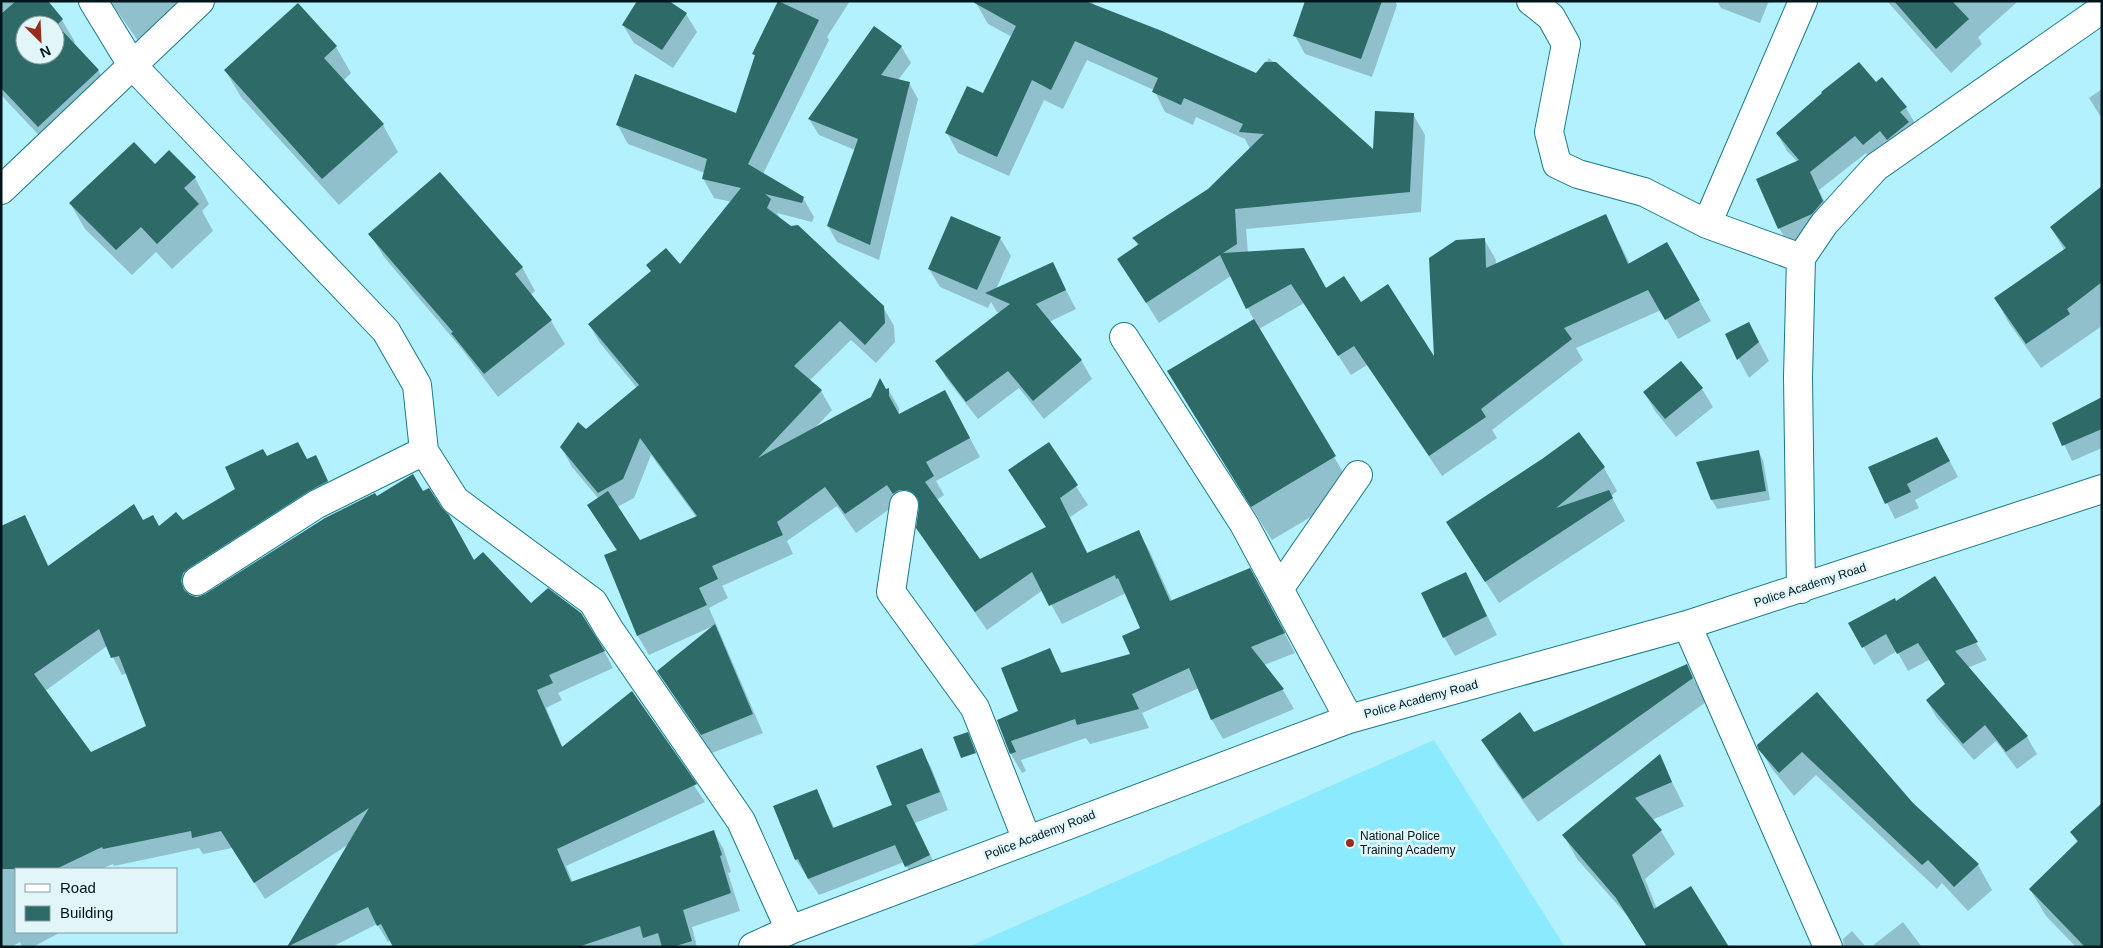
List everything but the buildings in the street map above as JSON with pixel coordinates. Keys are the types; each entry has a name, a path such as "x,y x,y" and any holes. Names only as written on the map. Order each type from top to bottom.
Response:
{"street":[{"path":"93,1 132,65 386,331 417,385 424,451 455,500 593,602 609,629 741,821 790,930"},
{"path":"1,190 200,1"},
{"path":"1531,1 1551,17 1566,44 1549,132 1558,164 1578,174 1644,192 1707,224 1801,258"},
{"path":"1707,224 1803,1"},
{"path":"1801,589 1798,377 1801,258 1824,224 1876,167 2102,9"},
{"path":"1124,337 1244,524 1349,719"},
{"path":"198,581 317,504 424,451"},
{"path":"1279,589 1358,475"},
{"name":"Police Academy Road","path":"754,947 790,930 1349,719 1687,625 2102,489"},
{"path":"904,505 891,592 975,708 1028,840"},
{"path":"1687,625 1828,947"}],"shaded area":[{"name":"National Police Training Academy","path":"1434,740 1565,947 968,947"}],"place":[{"name":"National Police Training Academy","path":"1350,843"}]}
